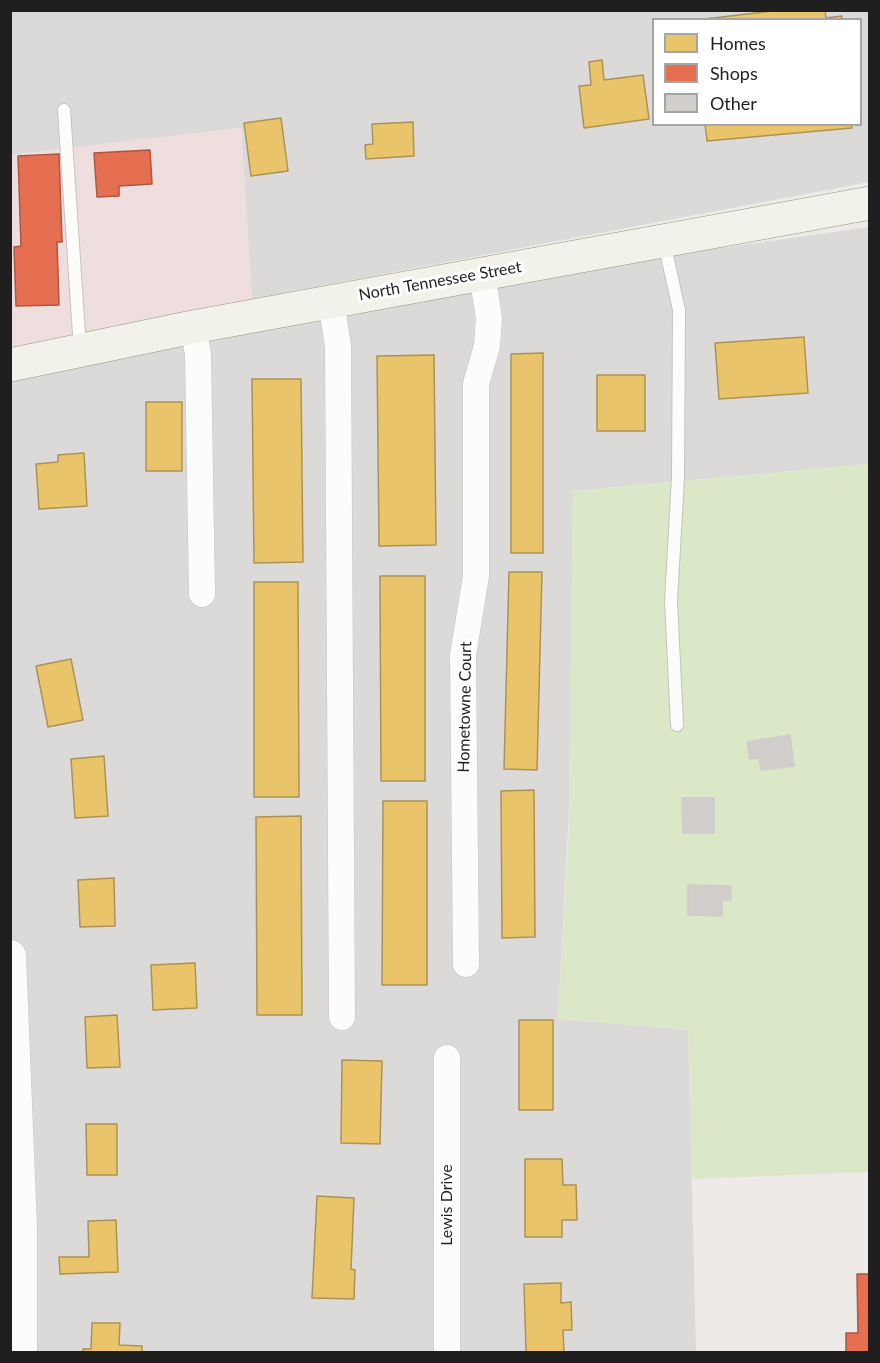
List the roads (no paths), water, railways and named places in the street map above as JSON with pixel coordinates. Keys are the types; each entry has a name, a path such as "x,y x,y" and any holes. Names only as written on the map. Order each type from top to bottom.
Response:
{"main road":[{"name":"North Tennessee Street","path":"10,365 331,301 870,203"}],"street":[{"name":"Hometowne Court","path":"466,964 463,655 476,576 476,384 487,346 489,318 482,273"},
{"path":"331,301 338,345 342,1017"},
{"path":"193,327 198,354 202,594"},
{"path":"10,956 21,1227 21,1353"},
{"name":"Lewis Drive","path":"447,1058 447,1353"}],"lane":[{"path":"64,110 80,350"},
{"path":"664,241 679,310 678,478 671,601 677,725"}]}
